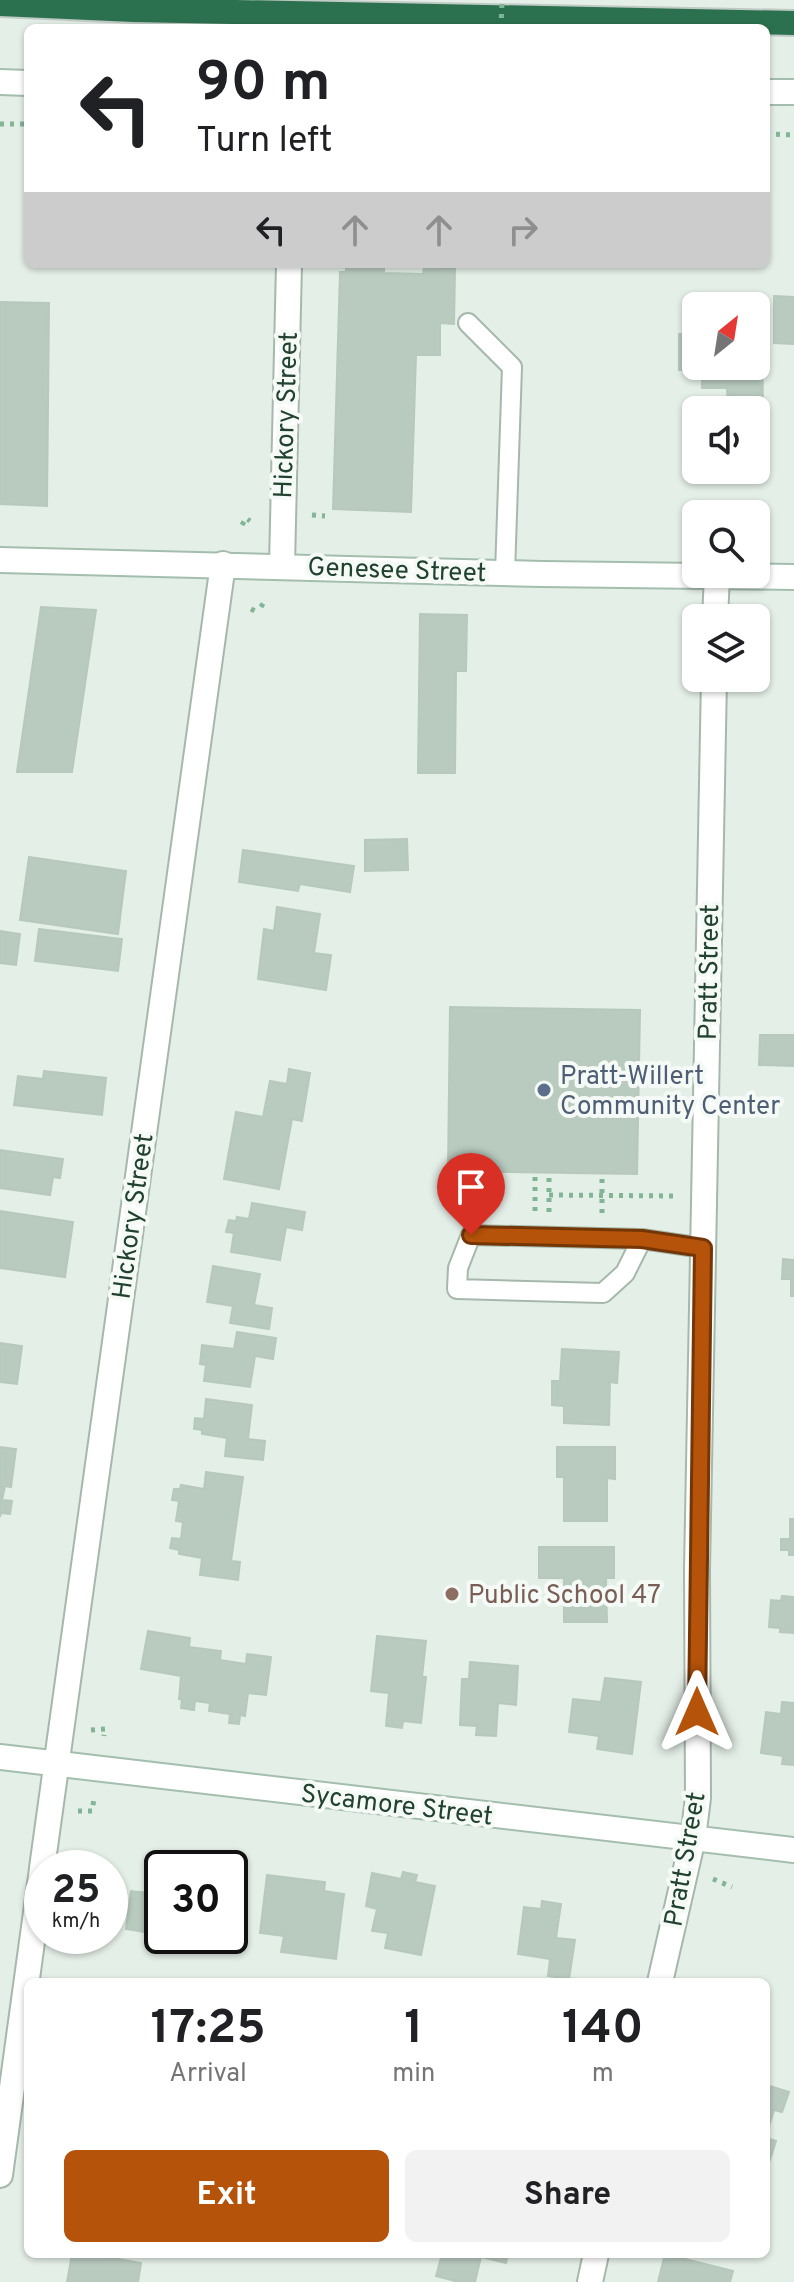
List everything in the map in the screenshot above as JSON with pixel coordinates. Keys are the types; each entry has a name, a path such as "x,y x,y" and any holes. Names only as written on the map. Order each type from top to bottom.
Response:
{"highway":[{"path":"0,4 134,10 794,23"}],"street":[{"path":"0,82 24,83"},
{"path":"770,92 794,92"},
{"name":"Hickory Street","path":"282,565 289,268"},
{"name":"Genesee Street","path":"0,560 682,576"},
{"name":"Hickory Street","path":"44,1850 223,564"},
{"name":"Genesee Street","path":"770,577 794,577"},
{"name":"Pratt Street","path":"661,1978 693,1838 698,1798 697,1570 714,692"},
{"name":"Sycamore Street","path":"0,1757 794,1850"},
{"name":"Hickory Street","path":"27,1978 30,1954"},
{"name":"Hickory Street","path":"0,2175 24,2000"},
{"path":"590,2282 595,2258"}],"lane":[{"path":"468,323 512,367 505,573"},
{"path":"642,1239 625,1273 603,1293 457,1289 458,1268 471,1235 642,1239 703,1248"}],"path":[{"path":"501,24 502,0"},
{"path":"0,124 24,124"},
{"path":"770,134 794,135"},
{"path":"311,515 325,516"},
{"path":"242,525 246,518 250,521"},
{"path":"251,609 260,610 265,600"},
{"path":"535,1173 535,1198"},
{"path":"458,1174 458,1196"},
{"path":"549,1174 549,1197 687,1196"},
{"path":"602,1175 602,1198"},
{"path":"91,1730 105,1729 104,1736"},
{"path":"78,1811 92,1811 94,1799"},
{"path":"713,1879 732,1887"}],"building":[{"path":"346,268 384,268 384,273 423,274 424,268 455,268 454,324 440,323 440,355 416,355 411,512 333,509 340,272 346,272"},
{"path":"774,296 794,297 794,344 774,343"},
{"path":"0,302 49,303 47,506 0,504"},
{"path":"679,334 682,334 682,370 679,370"},
{"path":"702,380 763,380 763,396 727,396 727,388 702,388"},
{"path":"41,607 96,610 72,772 17,772"},
{"path":"420,614 467,615 466,671 456,671 455,773 418,773"},
{"path":"407,839 408,870 365,871 365,840"},
{"path":"243,850 354,866 350,892 300,884 298,891 239,882"},
{"path":"29,857 126,871 118,934 20,920"},
{"path":"277,907 320,914 314,953 331,955 326,990 258,979 264,929 274,931"},
{"path":"39,929 122,939 118,971 35,961"},
{"path":"0,931 20,934 16,965 0,963"},
{"name":"Pratt-Willert Community Center","path":"450,1007 640,1010 637,1174 448,1171"},
{"path":"760,1035 794,1035 794,1066 759,1065"},
{"path":"289,1069 310,1073 302,1121 292,1119 279,1189 224,1179 236,1112 263,1117 270,1081 287,1084"},
{"path":"44,1071 106,1078 102,1115 14,1105 18,1076 43,1079"},
{"path":"0,1150 63,1159 60,1178 53,1177 50,1195 0,1188"},
{"path":"252,1203 305,1212 302,1230 286,1227 280,1260 231,1252 234,1233 226,1232 229,1220 236,1221 237,1217 249,1219"},
{"path":"0,1211 73,1222 65,1277 0,1268"},
{"path":"783,1259 794,1260 794,1296 791,1296 791,1279 782,1279"},
{"path":"213,1266 260,1274 254,1305 272,1308 269,1329 230,1323 233,1306 207,1302"},
{"path":"237,1332 276,1338 273,1359 255,1356 250,1387 204,1381 206,1365 200,1364 202,1345 234,1349"},
{"path":"0,1343 22,1346 17,1384 0,1382"},
{"path":"562,1349 619,1352 617,1383 610,1382 609,1425 564,1423 564,1406 552,1405 552,1381 560,1381"},
{"path":"206,1399 252,1405 248,1439 265,1441 263,1460 225,1456 227,1438 202,1434 202,1430 194,1429 195,1418 204,1419"},
{"path":"0,1447 16,1449 11,1487 5,1486 2,1500 12,1501 10,1514 1,1513 0,1517"},
{"path":"557,1447 615,1447 615,1479 607,1478 607,1521 564,1521 564,1477 557,1477"},
{"path":"206,1472 243,1477 231,1561 240,1562 238,1580 200,1575 202,1558 179,1554 179,1550 170,1548 172,1538 181,1539 183,1522 176,1521 179,1501 172,1500 174,1489 180,1489 181,1485 204,1489"},
{"path":"790,1519 794,1519 794,1555 789,1555 789,1550 781,1550 781,1539 790,1539"},
{"path":"539,1547 614,1547 614,1578 606,1578 607,1622 564,1622 564,1578 539,1578"},
{"path":"782,1596 794,1597 794,1633 769,1627 771,1600 781,1601"},
{"path":"148,1631 190,1638 189,1647 221,1651 220,1660 246,1664 247,1654 271,1657 266,1695 248,1693 245,1716 240,1715 239,1724 229,1723 230,1714 209,1711 210,1703 195,1701 194,1710 181,1708 181,1676 141,1669"},
{"path":"377,1636 426,1641 421,1723 403,1721 402,1728 386,1726 389,1693 371,1691"},
{"path":"470,1662 518,1666 516,1705 498,1703 496,1736 476,1735 477,1726 460,1725 462,1679 469,1679"},
{"path":"605,1678 641,1682 632,1754 597,1749 599,1736 569,1732 573,1699 601,1702"},
{"path":"782,1702 794,1703 794,1765 782,1764 783,1756 761,1753 766,1712 781,1714"},
{"path":"403,1872 417,1875 415,1882 435,1886 421,1955 385,1948 388,1933 372,1931 377,1909 366,1906 372,1873 401,1879"},
{"path":"267,1875 325,1882 324,1891 344,1894 336,1959 281,1952 284,1936 260,1933"},
{"path":"131,1891 144,1892 144,1932 128,1929"},
{"path":"542,1901 561,1904 556,1938 575,1940 569,1978 548,1976 550,1959 518,1954 524,1907 541,1909"},
{"path":"770,2086 789,2092 782,2112 774,2110 770,2123"},
{"path":"770,2139 776,2141 770,2160"},
{"path":"71,2258 113,2258 141,2263 138,2282 67,2282"},
{"path":"441,2258 481,2258 475,2282 459,2282 436,2276"},
{"path":"485,2258 507,2258 506,2263"},
{"path":"664,2258 681,2258 733,2271 730,2282 658,2282"}],"place":[{"name":"Pratt-Willert Community Center","path":"544,1090"},
{"name":"Public School 47","path":"452,1594"}],"route":[{"path":"471,1235 642,1239 703,1248 697,1712"}]}
